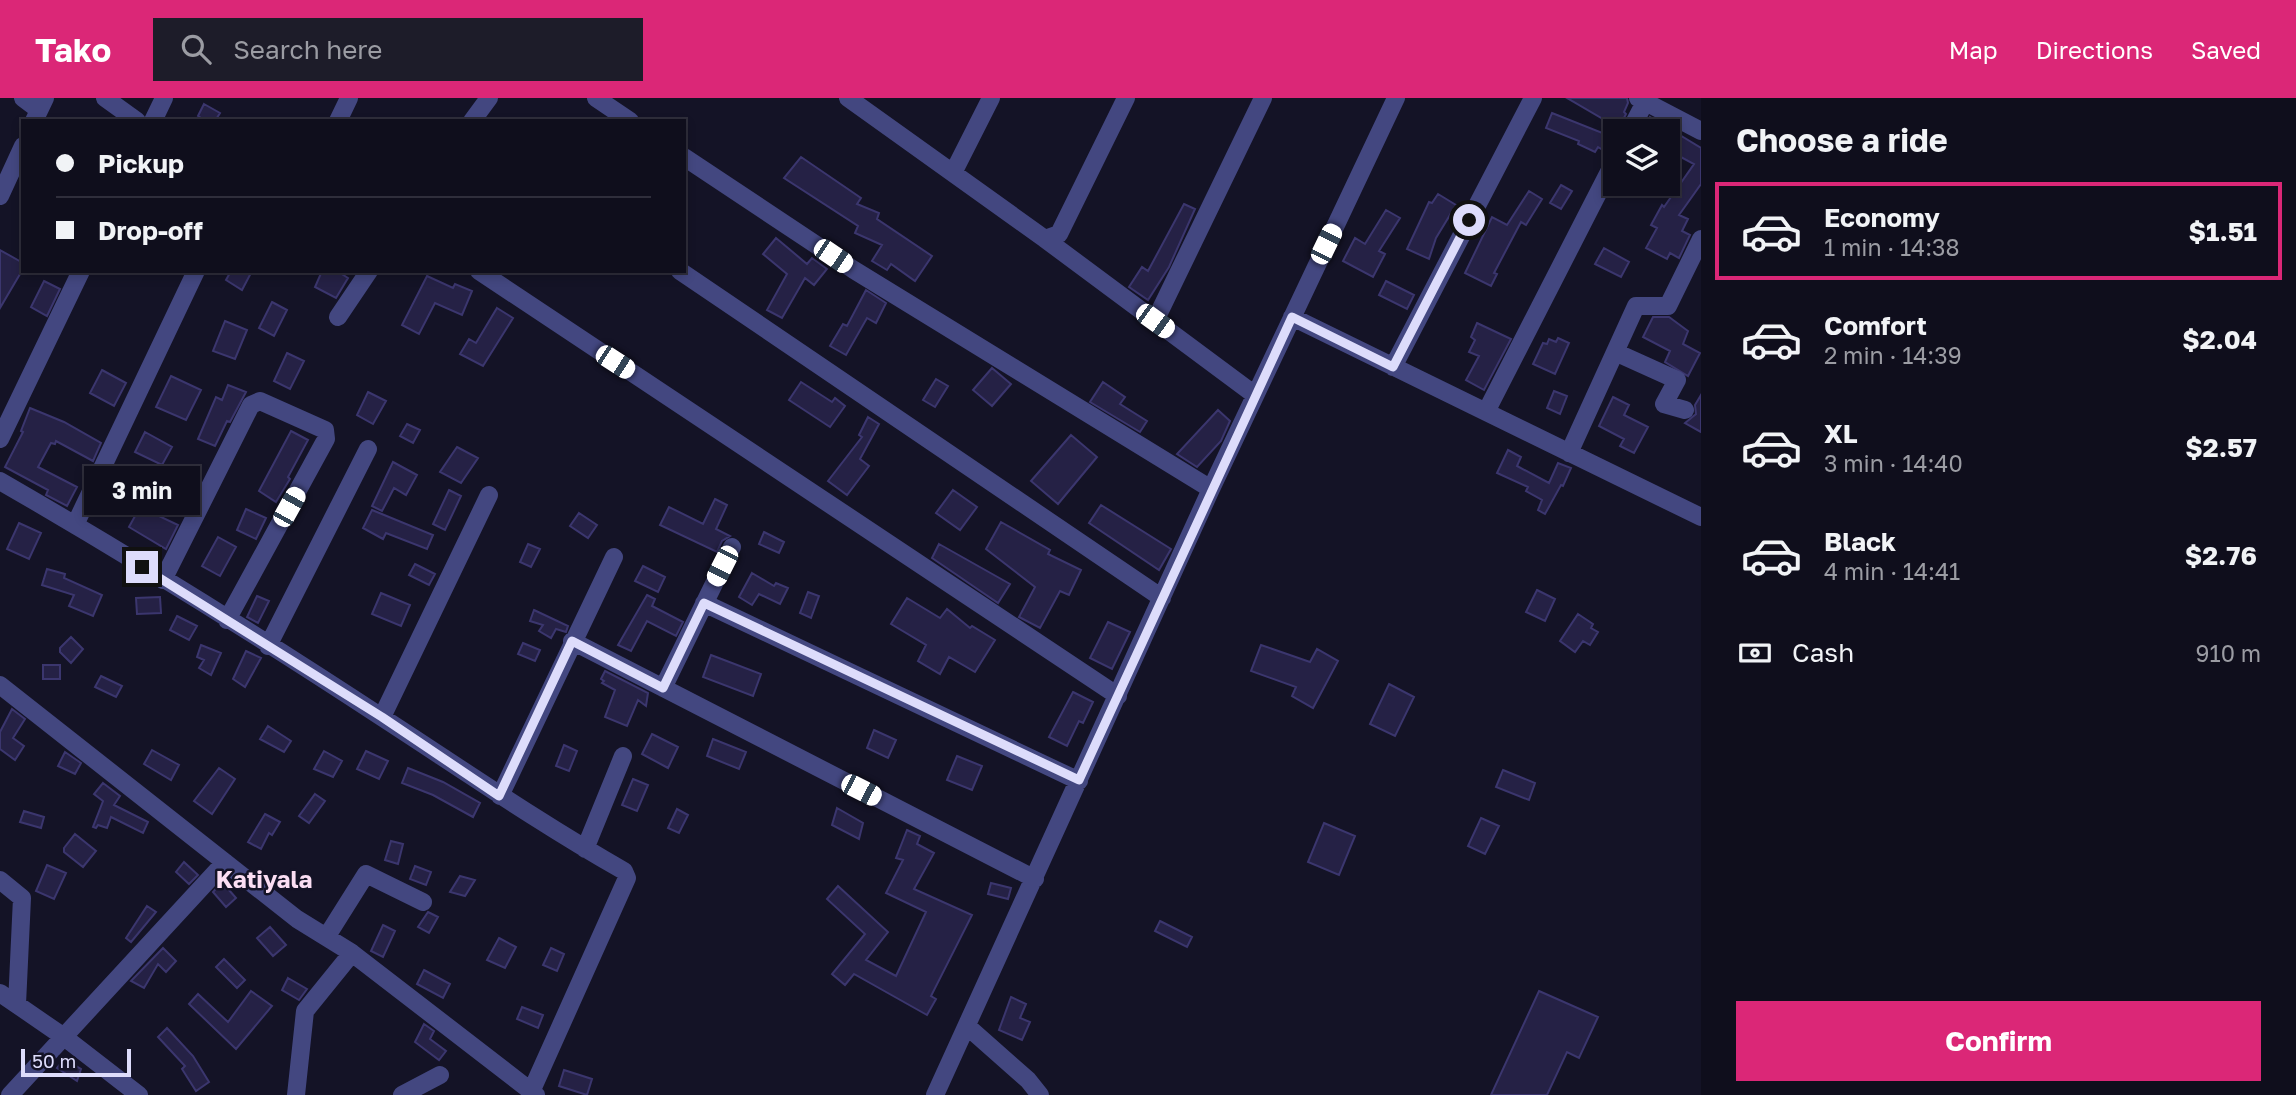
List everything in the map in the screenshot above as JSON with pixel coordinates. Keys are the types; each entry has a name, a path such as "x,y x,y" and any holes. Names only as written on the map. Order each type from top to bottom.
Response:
{"street":[{"path":"23,98 40,109"},
{"path":"105,98 134,119"},
{"path":"154,119 164,98"},
{"path":"339,119 349,98"},
{"path":"596,98 627,119"},
{"path":"848,98 1045,239 1255,395"},
{"path":"953,173 991,98"},
{"path":"1045,239 1059,234 1126,98"},
{"path":"1155,321 1263,98"},
{"path":"935,1095 1211,489 1396,98"},
{"path":"1393,367 1533,98"},
{"path":"1634,119 1641,100 1701,131"},
{"path":"0,196 21,150"},
{"path":"686,158 854,270 1211,489"},
{"path":"1486,412 1603,183"},
{"path":"1569,453 1636,306 1668,306 1701,239"},
{"path":"0,439 80,273"},
{"path":"75,525 195,273"},
{"path":"338,317 368,273"},
{"path":"482,273 1118,696"},
{"path":"683,273 1162,598"},
{"path":"1292,317 1701,517"},
{"path":"1615,352 1677,380 1664,404 1685,410"},
{"path":"163,580 251,405 260,401 325,430 327,439 227,620"},
{"path":"268,646 368,449"},
{"path":"0,481 382,717 499,796 624,871 627,878 534,1093 352,953 297,919 0,685"},
{"path":"382,717 489,495"},
{"path":"663,688 732,547"},
{"path":"499,796 614,557"},
{"path":"704,603 1079,780"},
{"path":"572,641 1035,879"},
{"path":"586,849 623,757"},
{"path":"10,1095 225,862"},
{"path":"327,936 366,874 424,902"},
{"path":"0,880 22,898 16,1004"},
{"path":"296,1095 305,1011 352,953"},
{"path":"0,993 64,1037 139,1095"},
{"path":"968,1027 1028,1080 1041,1095"},
{"path":"402,1095 440,1075"},
{"path":"1028,1080 1056,1095"}],"building":[{"path":"1567,98 1627,98 1624,119 1603,119"},
{"path":"204,104 220,113 216,119 203,119 198,116"},
{"path":"1552,113 1603,133 1603,150 1598,147 1595,152 1578,144 1579,141 1546,128"},
{"path":"1680,135 1701,148 1701,184 1679,215 1688,219 1682,231 1690,235 1679,258 1670,253 1667,259 1646,248 1657,228 1651,225 1662,205 1664,207 1672,196 1680,196 1680,184 1694,164 1680,157"},
{"path":"801,157 861,198 857,204 879,213 877,219 932,256 915,281 891,264 887,270 872,261 882,245 855,233 858,226 784,178"},
{"path":"1561,185 1572,191 1561,209 1550,203"},
{"path":"1529,191 1542,199 1526,225 1521,222 1494,273 1497,274 1491,286 1465,273 1492,217 1507,225"},
{"path":"1438,194 1456,205 1436,238 1429,259 1407,249 1429,202 1432,203"},
{"path":"1184,204 1195,209 1169,267 1148,300 1129,287 1142,267 1148,271"},
{"path":"1386,210 1400,218 1379,251 1385,254 1373,277 1343,261 1355,238 1365,244"},
{"path":"776,238 807,264 812,258 827,269 814,285 805,278 782,318 767,310 787,274 763,254"},
{"path":"1604,248 1629,262 1621,277 1595,264"},
{"path":"0,250 21,262 21,272 0,308"},
{"path":"230,273 251,273 242,290 226,280"},
{"path":"321,273 340,273 348,278 336,298 315,287"},
{"path":"427,276 453,288 455,284 472,291 462,315 435,303 419,334 402,325"},
{"path":"44,281 60,289 47,316 31,307"},
{"path":"1386,281 1414,295 1407,309 1379,295"},
{"path":"866,290 886,303 876,323 867,318 846,355 830,346 843,324 847,326"},
{"path":"272,302 287,310 274,336 259,328"},
{"path":"497,308 513,318 483,366 460,354 469,339 476,343"},
{"path":"1653,317 1669,317 1688,331 1683,344 1700,353 1688,376 1665,362 1670,351 1643,337"},
{"path":"225,321 247,330 235,359 213,351"},
{"path":"1477,323 1511,339 1484,390 1466,380 1479,356 1469,352 1475,340 1471,337"},
{"path":"1558,338 1569,343 1555,374 1533,364 1543,343 1547,344 1549,339 1556,342"},
{"path":"287,353 304,361 290,389 274,381"},
{"path":"992,368 1011,384 992,406 973,390"},
{"path":"102,370 126,383 114,406 90,393"},
{"path":"171,376 201,390 186,420 156,407"},
{"path":"936,379 948,386 935,407 923,400"},
{"path":"801,382 832,402 835,398 845,406 830,427 789,400"},
{"path":"1103,382 1125,397 1120,404 1147,421 1140,432 1090,402"},
{"path":"228,385 246,392 215,446 198,439 216,397 222,400"},
{"path":"1554,391 1567,396 1560,414 1547,408"},
{"path":"368,392 386,401 373,424 357,415"},
{"path":"1701,395 1701,432 1685,423 1696,414 1695,405"},
{"path":"1613,397 1629,405 1624,415 1648,427 1634,453 1620,446 1624,439 1599,426"},
{"path":"30,408 64,422 101,443 93,461 56,441 55,444 51,443 38,467 77,487 67,506 46,495 48,490 5,467 23,432 21,431"},
{"path":"1218,410 1230,421 1221,441 1197,467 1177,454"},
{"path":"868,417 879,424 860,459 869,466 847,495 828,481 862,437 859,435"},
{"path":"407,424 420,430 413,443 400,436"},
{"path":"291,431 308,440 276,502 259,491"},
{"path":"145,432 172,447 162,465 135,452"},
{"path":"1071,435 1097,457 1058,504 1031,481"},
{"path":"457,447 478,458 461,483 440,472"},
{"path":"1508,450 1521,457 1517,466 1549,483 1558,463 1571,468 1545,514 1538,510 1542,500 1526,491 1528,487 1497,473"},
{"path":"393,462 417,475 406,495 394,488 382,511 372,506"},
{"path":"181,478 198,485 190,500 175,494"},
{"path":"117,482 134,489 125,510 108,503"},
{"path":"449,490 461,496 445,530 433,524"},
{"path":"953,490 977,507 960,530 936,513"},
{"path":"715,499 727,505 716,529 730,536 722,541 717,552 660,525 669,507 703,524"},
{"path":"1101,505 1171,549 1159,570 1089,523"},
{"path":"140,507 178,525 166,549 129,527"},
{"path":"246,509 266,518 256,539 237,530"},
{"path":"372,510 433,535 427,549 386,533 383,539 363,528"},
{"path":"579,513 597,525 588,538 570,526"},
{"path":"1001,522 1050,550 1048,554 1081,570 1069,595 1060,591 1040,628 1019,617 1035,587 986,549"},
{"path":"19,523 41,533 29,559 7,549"},
{"path":"764,532 784,542 779,553 759,544"},
{"path":"218,537 236,547 220,576 202,566"},
{"path":"528,544 540,549 531,567 520,562"},
{"path":"939,544 1010,584 998,603 932,558"},
{"path":"415,564 435,574 429,585 409,575"},
{"path":"643,566 665,577 658,592 635,581"},
{"path":"47,569 65,574 64,578 102,595 93,616 69,606 74,595 42,585"},
{"path":"752,573 774,586 776,583 788,588 780,604 759,594 752,605 739,597"},
{"path":"1537,590 1555,599 1545,621 1526,612"},
{"path":"808,592 819,596 811,618 800,613"},
{"path":"381,593 410,605 401,626 372,614"},
{"path":"647,595 655,599 652,606 683,622 676,636 647,621 631,651 618,645"},
{"path":"257,596 269,601 258,623 247,617"},
{"path":"160,597 161,613 137,614 136,598"},
{"path":"907,598 940,618 947,609 970,628 972,626 995,640 975,672 949,657 940,674 918,661 926,645 891,624"},
{"path":"534,610 568,626 566,632 556,629 551,638 539,631 543,625 530,621"},
{"path":"1578,614 1593,624 1591,628 1598,632 1590,645 1583,641 1575,652 1560,641"},
{"path":"177,616 197,626 189,640 170,630"},
{"path":"1108,622 1130,632 1112,669 1090,658"},
{"path":"71,637 83,649 71,663 60,652 60,648"},
{"path":"523,643 540,650 535,661 518,654"},
{"path":"201,645 221,653 211,675 199,668 204,660 197,657"},
{"path":"1261,645 1310,662 1317,649 1338,661 1313,708 1292,696 1296,687 1251,671"},
{"path":"246,651 261,658 245,687 233,679"},
{"path":"711,655 761,674 753,696 703,677"},
{"path":"43,665 60,665 60,679 43,679"},
{"path":"605,671 648,693 646,706 638,700 627,726 605,717 615,690 602,683"},
{"path":"101,676 122,686 116,697 95,687"},
{"path":"1389,684 1414,697 1395,736 1370,724"},
{"path":"1073,692 1093,702 1083,723 1079,721 1067,746 1049,737"},
{"path":"12,709 25,719 13,738 24,746 15,760 0,749 0,732"},
{"path":"268,726 291,741 284,752 260,739"},
{"path":"874,730 896,740 888,758 867,748"},
{"path":"652,734 678,747 668,768 642,754"},
{"path":"713,739 746,752 739,769 707,756"},
{"path":"564,745 577,751 569,771 556,766"},
{"path":"152,750 179,765 171,780 144,764"},
{"path":"324,751 342,761 333,777 314,769"},
{"path":"366,751 388,761 379,779 357,769"},
{"path":"65,752 81,763 75,774 58,766"},
{"path":"957,756 982,766 972,790 947,780"},
{"path":"219,768 235,779 212,814 194,801"},
{"path":"408,768 443,782 480,803 473,817 433,795 402,783"},
{"path":"1503,770 1535,783 1529,800 1496,787"},
{"path":"633,779 648,785 637,811 622,805"},
{"path":"103,783 120,796 114,805 148,822 143,833 111,817 107,828 98,825 93,827 103,801 94,794"},
{"path":"315,794 325,801 309,823 299,816"},
{"path":"837,808 863,823 859,839 832,825"},
{"path":"677,809 688,815 679,833 668,828"},
{"path":"24,811 44,817 41,828 20,822"},
{"path":"265,814 280,822 272,835 269,833 261,849 248,842"},
{"path":"1481,818 1499,826 1485,854 1468,846"},
{"path":"1324,823 1355,836 1339,875 1308,862"},
{"path":"907,830 920,836 917,844 934,853 914,889 972,915 931,996 936,999 927,1015 854,974 845,985 832,974 865,934 827,899 838,886 888,932 866,960 896,976 926,912 886,893 903,860 896,858"},
{"path":"75,834 96,851 83,867 64,852"},
{"path":"391,841 403,844 398,864 385,860"},
{"path":"184,862 198,875 189,884 176,872"},
{"path":"47,865 66,873 54,899 36,891"},
{"path":"415,866 431,872 426,885 410,879"},
{"path":"460,876 475,880 465,896 450,892"},
{"path":"222,882 236,898 226,907 213,892"},
{"path":"991,883 1011,888 1008,899 988,894"},
{"path":"147,906 156,912 131,942 126,938"},
{"path":"428,912 438,917 429,933 418,927"},
{"path":"1160,921 1192,937 1187,947 1155,931"},
{"path":"383,925 395,931 383,957 371,951"},
{"path":"270,927 286,945 273,956 257,938"},
{"path":"499,938 516,947 505,968 487,960"},
{"path":"163,948 176,961 166,972 158,964 144,988 131,981"},
{"path":"551,948 564,954 557,971 543,965"},
{"path":"224,959 245,980 237,988 216,967"},
{"path":"424,970 450,984 443,998 417,984"},
{"path":"288,978 307,989 299,1000 282,990"},
{"path":"251,991 272,1006 236,1049 189,1004 198,994 228,1022"},
{"path":"1539,991 1598,1017 1579,1058 1567,1052 1547,1095 1491,1095"},
{"path":"1011,997 1026,1004 1020,1018 1030,1022 1022,1040 999,1030"},
{"path":"522,1007 543,1015 538,1028 517,1019"},
{"path":"424,1024 434,1031 430,1039 446,1051 439,1060 415,1042"},
{"path":"167,1028 193,1056 209,1082 196,1091 182,1069 185,1066 158,1037"},
{"path":"64,1059 81,1069 77,1081 57,1068"},
{"path":"564,1070 592,1079 587,1095 559,1086"}],"district":[{"name":"Katiyala","path":"264,878"}],"route":[{"path":"142,567 382,717 499,796 572,641 663,688 704,603 1079,780 1292,317 1393,367 1469,220"}]}
